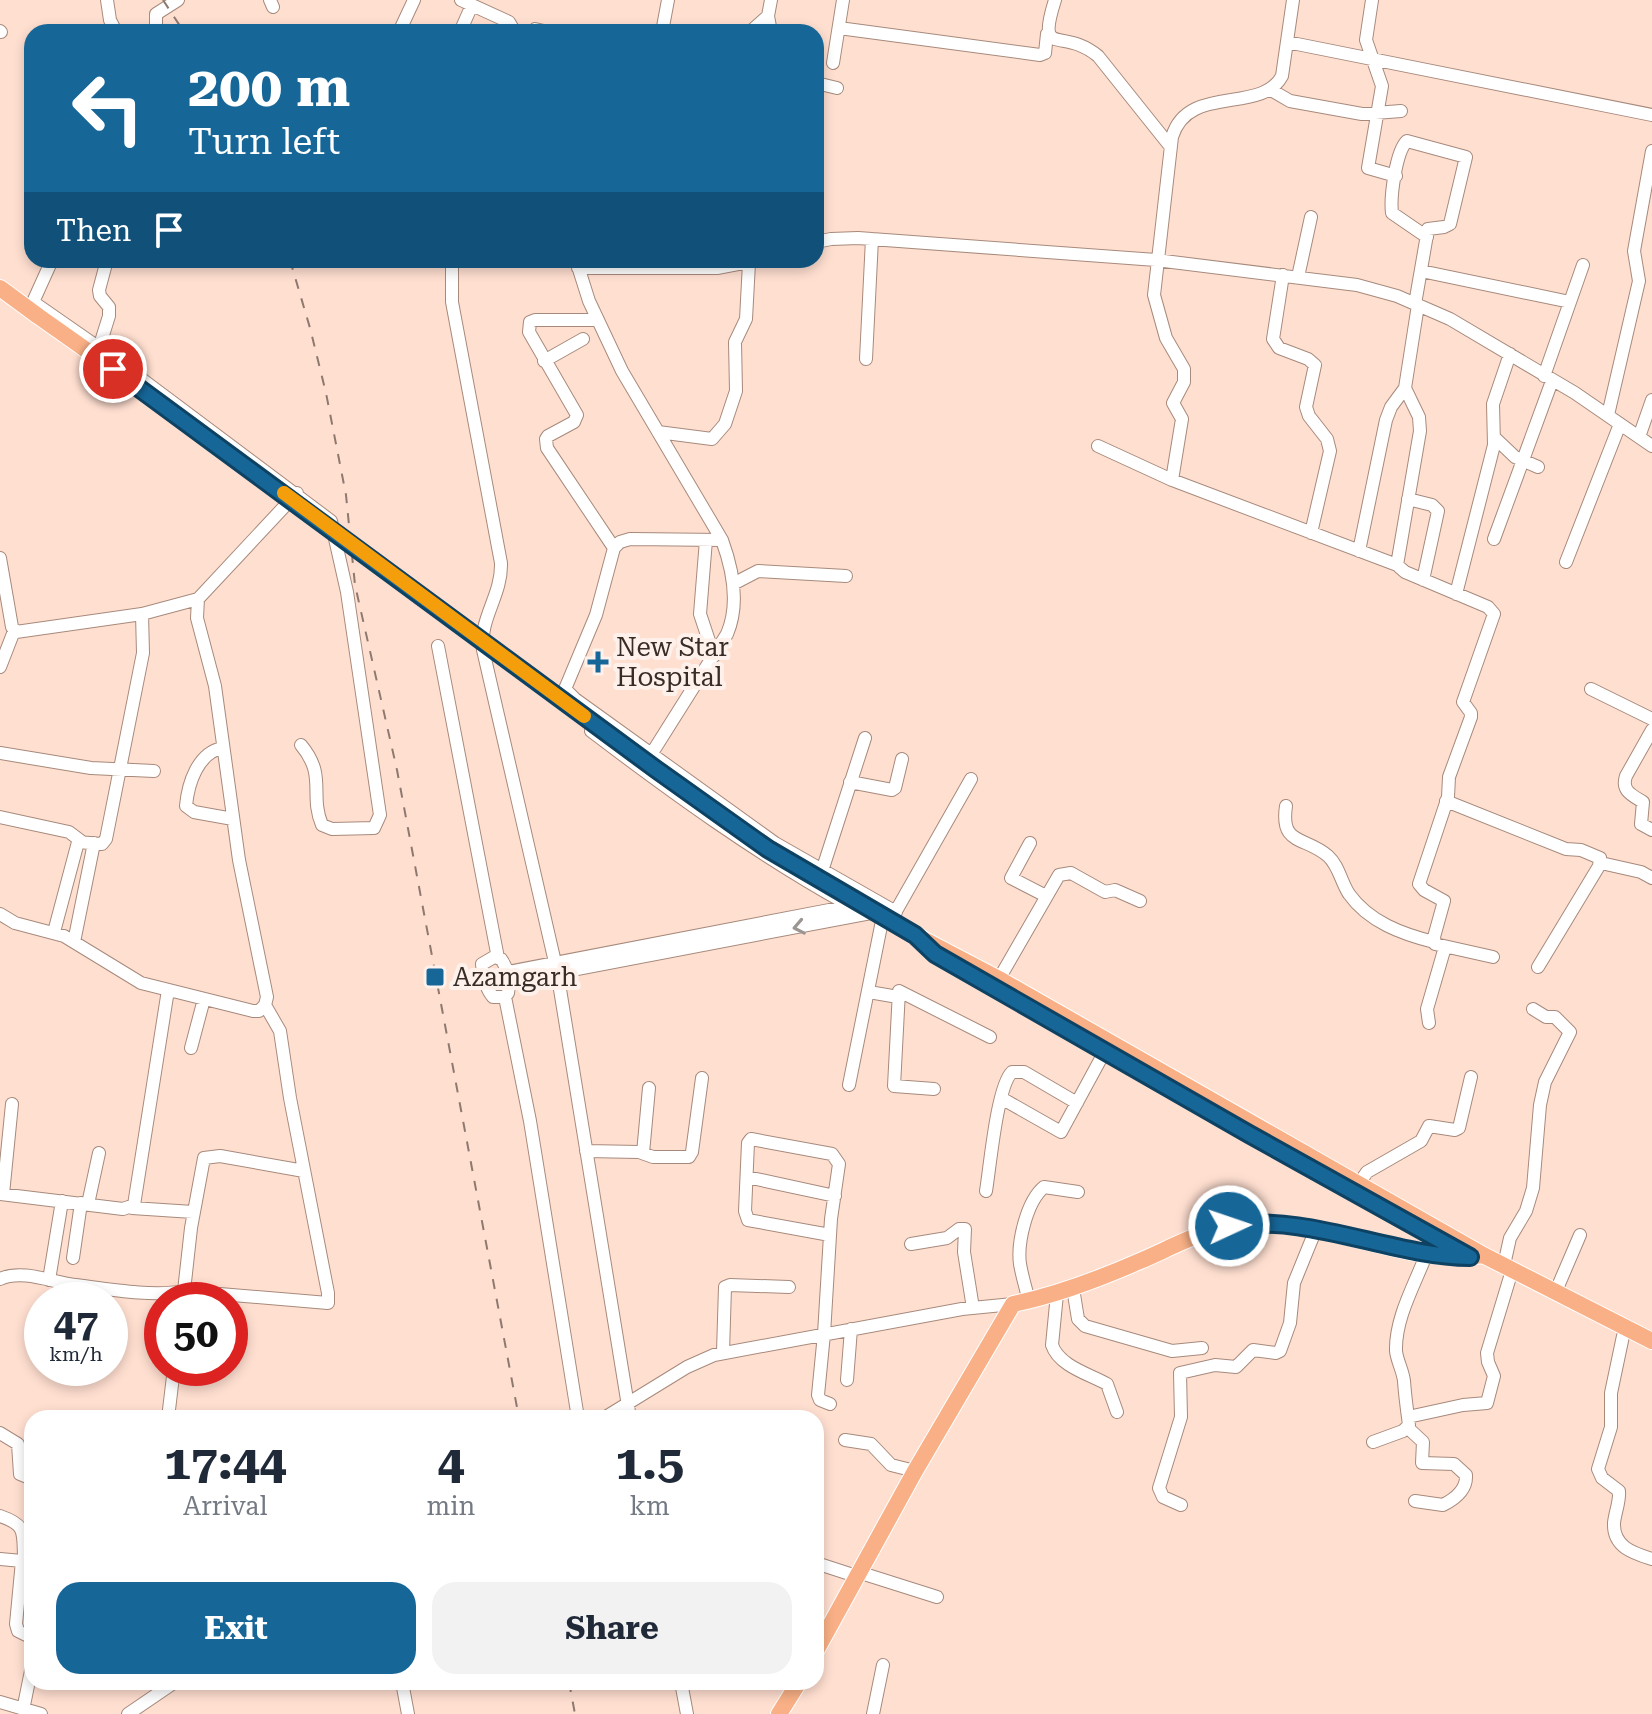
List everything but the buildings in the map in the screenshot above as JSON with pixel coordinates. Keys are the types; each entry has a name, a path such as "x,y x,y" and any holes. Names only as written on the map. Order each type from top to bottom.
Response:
{"main road":[{"path":"0,288 164,404 768,849 915,935 999,979 1355,1188"},
{"path":"915,935 935,954 1105,1051 1652,1351"},
{"path":"824,1636 915,1471 1021,1303 1065,1291 1229,1226 1263,1223 1316,1229 1426,1255 1477,1256"},
{"path":"1507,1271 1556,1291 1652,1341"},
{"path":"779,1714 794,1690"}],"street":[{"path":"107,0 112,24"},
{"path":"156,24 156,14 178,0"},
{"path":"403,24 414,0"},
{"path":"664,24 668,0"},
{"path":"770,24 771,0"},
{"path":"833,63 843,0"},
{"path":"839,28 1040,55 1045,53 1046,28 1055,0"},
{"path":"1172,480 1182,424 1173,403 1185,376 1182,364 1166,338 1156,308 1156,260 1175,126 1196,109 1271,90 1282,76 1293,0"},
{"path":"1372,0 1366,40 1382,86 1368,168 1396,176"},
{"path":"462,24 467,3 510,24"},
{"path":"759,24 768,16"},
{"path":"1047,34 1051,39 1082,45 1098,56 1170,146"},
{"path":"1287,42 1652,115"},
{"path":"824,85 837,88"},
{"path":"1271,90 1290,101 1362,114 1401,111"},
{"path":"1359,551 1386,420 1405,388 1427,237 1430,227 1450,224 1466,157 1407,141 1401,147 1392,213 1427,237"},
{"path":"1608,415 1639,281 1634,251 1652,151"},
{"path":"1298,277 1311,217"},
{"path":"866,359 872,239"},
{"path":"824,241 872,239 1156,260 1357,285 1416,304 1450,319 1608,415 1652,446"},
{"path":"1494,539 1522,461 1583,265"},
{"path":"49,268 33,309 99,348 297,493 327,516 333,525 347,592 380,815 374,828 332,829 322,825 318,814 316,769 301,745"},
{"path":"99,348 109,316 109,307 99,290 105,268"},
{"path":"452,268 452,302 501,563 498,592 482,632 483,650 555,967 629,1410"},
{"path":"578,268 597,320 622,371 722,540 733,584 731,625 652,753"},
{"path":"673,268 703,268"},
{"path":"658,432 712,439 725,424 736,391 735,342 746,319 753,268"},
{"path":"1421,271 1570,302"},
{"path":"1283,275 1273,339 1279,348 1315,365 1306,407 1329,445 1329,458 1311,533"},
{"path":"597,320 535,320 530,322 531,338 577,415 574,422 548,436 547,448 614,548"},
{"path":"544,361 583,339"},
{"path":"1456,594 1495,438 1493,404 1510,354"},
{"path":"1397,565 1421,423 1405,388"},
{"path":"1639,437 1652,400"},
{"path":"1566,562 1620,424"},
{"path":"1495,438 1522,461 1538,467"},
{"path":"1098,446 1172,480 1397,565 1405,572 1488,607 1494,614 1463,702 1471,717 1449,777 1446,801 1419,884 1444,901 1440,944 1427,1009 1429,1023"},
{"path":"14,631 142,614 198,599 297,493"},
{"path":"1408,499 1432,505 1438,511 1423,580"},
{"path":"722,540 630,539 620,542 614,548 596,615 565,689 762,834 822,871 876,912"},
{"path":"706,540 700,614 714,656"},
{"path":"0,558 3,590 14,631 0,667"},
{"path":"733,584 758,571 846,576"},
{"path":"0,914 15,923 54,932 141,983 253,1011 259,1011 265,1005 267,997 233,819 215,686 197,618 198,599"},
{"path":"54,932 77,845 105,842 143,653 142,614"},
{"path":"438,646 498,958 505,964 508,977 505,997 530,1121 577,1410"},
{"path":"483,650 680,799 779,865 876,912"},
{"path":"1591,689 1652,719"},
{"path":"1652,730 1624,784 1627,792 1643,802 1641,824 1652,830"},
{"path":"822,871 865,738"},
{"path":"222,748 210,751 202,759 186,806 194,812 233,819"},
{"path":"0,753 120,771 154,771"},
{"path":"850,782 892,790 902,759"},
{"path":"849,1085 869,992 876,912 971,779"},
{"path":"1446,801 1566,849 1584,851 1600,858 1601,863"},
{"path":"1286,806 1283,823 1287,832 1332,860 1352,898 1388,927 1493,957"},
{"path":"0,817 69,832 88,842"},
{"path":"74,942 88,842"},
{"path":"1030,843 1011,878 1046,896"},
{"path":"1601,863 1641,872 1652,878"},
{"path":"1538,967 1601,863"},
{"path":"999,979 1059,875 1067,873 1105,892 1115,890 1140,901"},
{"path":"508,977 876,912"},
{"path":"555,967 876,912"},
{"path":"498,958 486,960 482,964 483,972 487,991 493,997 505,997"},
{"path":"132,1208 168,990"},
{"path":"934,1089 894,1086 899,991 990,1037"},
{"path":"869,992 898,997"},
{"path":"191,1048 204,999"},
{"path":"248,1299 328,1303 280,1031 265,1005"},
{"path":"1373,1442 1408,1422 1463,1405 1487,1403 1494,1376 1487,1353 1507,1271 1510,1238 1526,1211 1533,1188 1545,1082 1570,1032 1555,1017 1546,1017 1533,1009"},
{"path":"1001,1098 1061,1132 1105,1051"},
{"path":"986,1191 1007,1076 1020,1071 1077,1103"},
{"path":"1355,1188 1372,1169 1421,1141 1429,1126 1459,1128 1471,1077"},
{"path":"586,1151 643,1153 661,1157 691,1156 702,1078"},
{"path":"643,1153 649,1088"},
{"path":"12,1104 2,1194 193,1212"},
{"path":"830,1235 748,1220 745,1214 748,1143 751,1139 832,1154 839,1164 830,1235 818,1395 820,1400 830,1404"},
{"path":"73,1258 99,1153"},
{"path":"185,1282 193,1212 204,1158 209,1155 304,1171"},
{"path":"747,1177 835,1196"},
{"path":"632,1410 687,1367 723,1352 973,1308 1021,1303 1019,1259 1022,1227 1031,1205 1044,1187 1078,1192"},
{"path":"49,1280 62,1201"},
{"path":"911,1244 947,1238 959,1229 965,1229 964,1252 973,1308"},
{"path":"1181,1505 1163,1497 1159,1488 1181,1417 1180,1373 1215,1365 1236,1367 1253,1350 1280,1351 1290,1323 1294,1283 1316,1229"},
{"path":"1556,1291 1580,1235"},
{"path":"1415,1501 1443,1505 1464,1489 1467,1482 1466,1475 1454,1464 1422,1463 1423,1442 1408,1422 1397,1341 1405,1309 1426,1255"},
{"path":"0,1279 11,1275 144,1291"},
{"path":"723,1352 725,1287 789,1287"},
{"path":"1065,1291 1078,1319 1085,1326 1172,1351 1202,1348"},
{"path":"1065,1291 1052,1345 1055,1353 1062,1361 1107,1384 1117,1412"},
{"path":"847,1380 851,1329"},
{"path":"1623,1336 1611,1393 1611,1427 1598,1469 1602,1478 1619,1491 1614,1524 1622,1546 1627,1551 1652,1559"},
{"path":"169,1410 172,1386"},
{"path":"0,1433 18,1444 20,1474 24,1476"},
{"path":"845,1440 871,1444 891,1465 915,1471"},
{"path":"0,1516 17,1522 24,1547"},
{"path":"0,1559 24,1557"},
{"path":"824,1565 937,1597"},
{"path":"24,1571 16,1627 24,1632"},
{"path":"873,1714 883,1665"},
{"path":"23,1710 27,1690"},
{"path":"128,1714 148,1709 167,1690"},
{"path":"404,1690 408,1714"},
{"path":"682,1690 687,1714"},
{"path":"0,1702 41,1714"}],"railway":[{"path":"163,0 179,24"},
{"path":"292,268 326,393 346,495 355,585 397,770 517,1410"},
{"path":"570,1690 575,1714"}],"slow traffic":[{"path":"284,493 584,716"}],"place":[{"name":"New Star Hospital","path":"598,662"},
{"name":"Azamgarh","path":"435,977"}],"route":[{"path":"113,369 768,849 915,935 935,954 1470,1257 1426,1255 1316,1229 1263,1223 1229,1226"}]}
